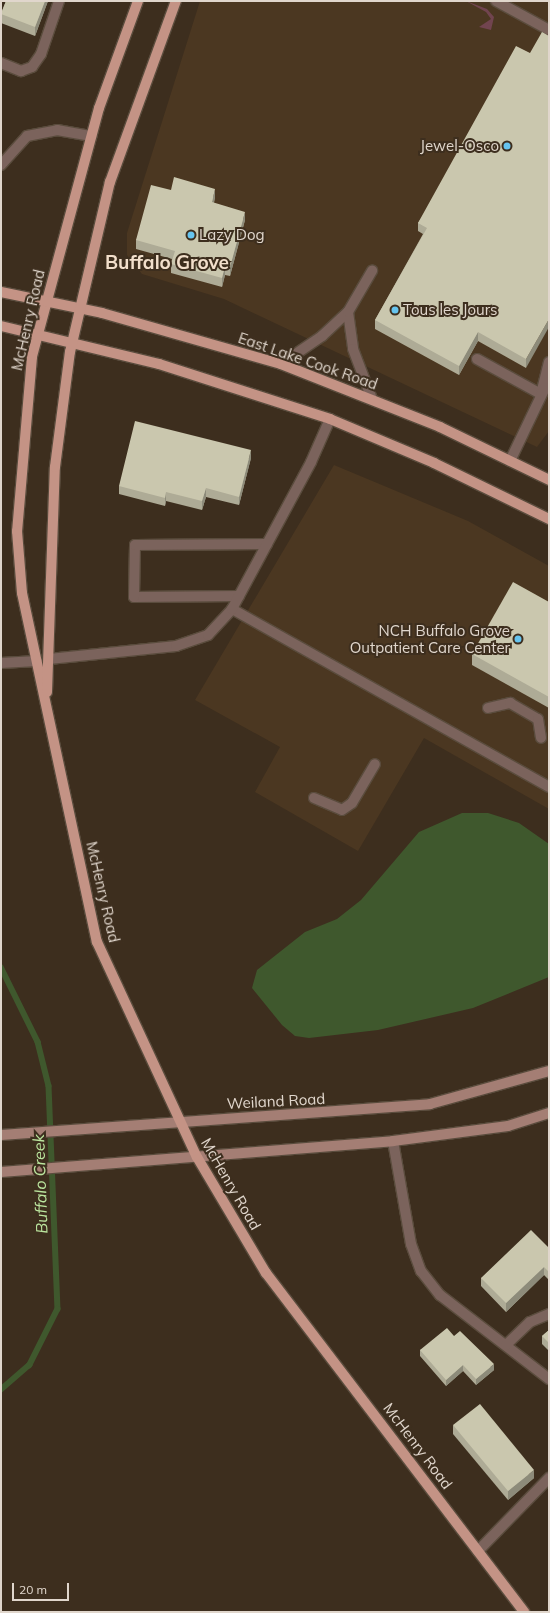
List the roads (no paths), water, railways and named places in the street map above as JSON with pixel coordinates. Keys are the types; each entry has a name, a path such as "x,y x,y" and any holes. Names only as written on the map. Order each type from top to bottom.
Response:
{"main road":[{"name":"McHenry Road","path":"138,1 91,136 32,357 17,531 22,593 97,942 197,1157 266,1273 524,1612"},
{"name":"McHenry Road","path":"46,704 49,660 55,467 72,342 110,182 176,1"},
{"name":"East Lake Cook Road","path":"1,292 47,299 281,364 372,399 549,480"},
{"path":"1,326 72,342 224,383 330,419 434,463 549,519"},
{"name":"Weiland Road","path":"1,1135 180,1120 334,1113 430,1104 549,1071"},
{"path":"1,1172 393,1141 508,1126 549,1113"}],"lane":[{"path":"1,63 21,71 32,67 41,54 59,1"},
{"path":"496,1 549,30"},
{"path":"1,165 27,136 57,130 91,136"},
{"path":"281,364 322,336 348,312 372,271"},
{"path":"348,312 354,350 372,399"},
{"path":"477,359 541,394"},
{"path":"541,394 549,362"},
{"path":"510,461 541,394 549,381"},
{"path":"49,660 176,646 208,635 232,609 267,544 330,419"},
{"path":"239,596 134,597 134,545 267,544"},
{"path":"232,609 549,787"},
{"path":"1,662 37,661"},
{"path":"488,708 510,703 538,719 541,738"},
{"path":"314,798 342,810 352,803 375,764"},
{"path":"393,1141 411,1244 420,1271 440,1295 549,1379"},
{"path":"506,1345 530,1322 549,1314"},
{"path":"478,1550 549,1478"}],"waterway":[{"name":"Buffalo Creek","path":"1,967 38,1042 49,1086 58,1309 30,1365 1,1390"}],"place":[{"name":"Jewel-Osco","path":"507,146"},
{"name":"Lazy Dog","path":"191,235"},
{"name":"Tous les Jours","path":"395,310"},
{"name":"NCH Buffalo Grove Outpatient Care Center","path":"518,639"}],"district":[{"name":"Buffalo Grove","path":"167,263"}]}
